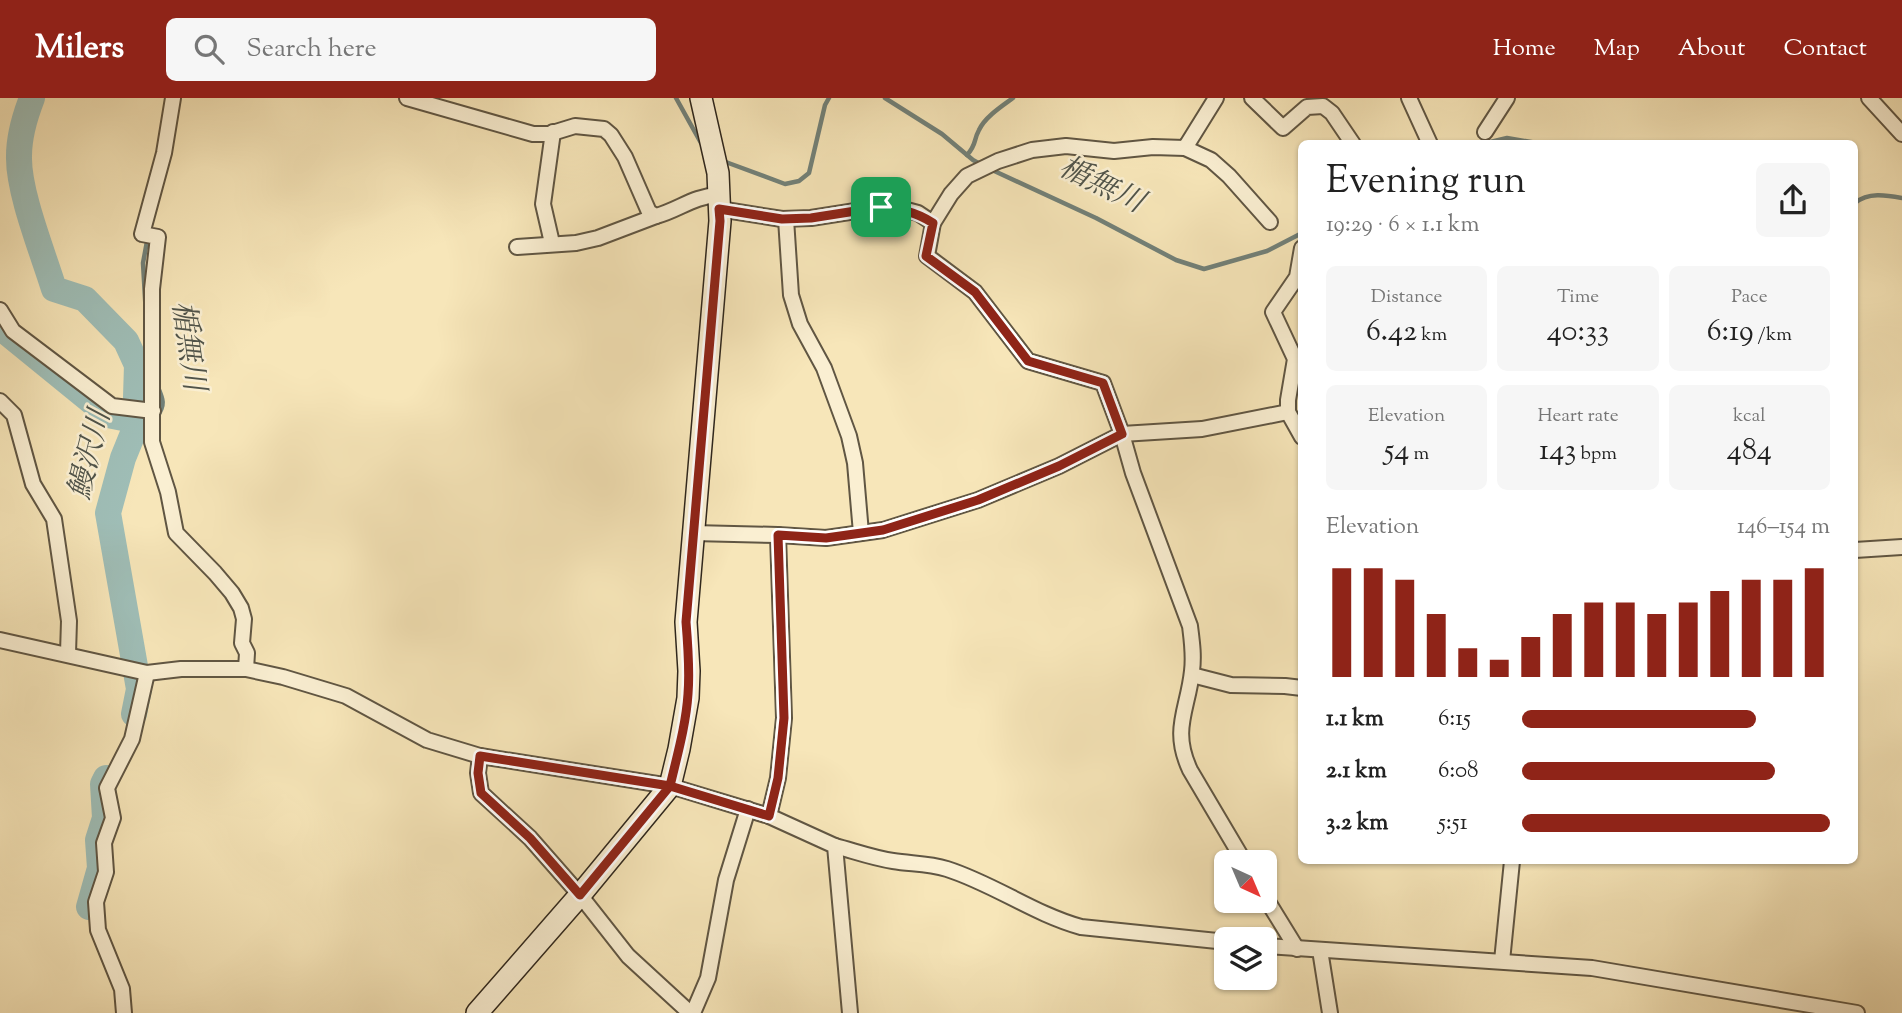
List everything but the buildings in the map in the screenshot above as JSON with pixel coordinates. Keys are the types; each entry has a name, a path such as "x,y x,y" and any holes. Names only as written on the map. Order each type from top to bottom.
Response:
{"street":[{"path":"173,98 148,234 158,237 152,289 152,442 168,492 176,533 215,573 241,608 244,620 242,643 247,653 246,669"},
{"path":"407,98 533,134 575,126 604,129 625,157 649,212 656,216"},
{"path":"477,1013 670,786 679,750 688,698 686,622 720,221 714,147 701,98"},
{"path":"1185,148 1216,98"},
{"path":"1252,98 1283,128 1307,107 1323,106 1332,113 1350,140"},
{"path":"1409,98 1428,140"},
{"path":"1485,132 1507,98"},
{"path":"1869,98 1902,134"},
{"path":"552,243 543,204 554,132"},
{"path":"1237,850 1189,770 1183,754 1180,737 1183,709 1192,675 1194,652 1189,626 1103,383 1028,361 975,292 926,256 933,223 946,201 968,176 998,161 1032,150 1066,146 1114,151 1153,147 1185,148 1211,160 1270,222"},
{"path":"517,247 576,243 598,238 676,209 692,199 719,202 786,219 811,218 881,207 904,209 918,213 933,223"},
{"path":"786,219 791,295 800,324 824,368 849,436 855,463 861,533"},
{"path":"1298,271 1297,277 1273,312 1295,359 1288,412 1298,430"},
{"path":"0,310 13,331 112,406 152,417"},
{"path":"0,401 14,415 33,484 54,519 69,621 68,653"},
{"path":"693,533 826,538 883,530 978,500 1059,466 1122,434 1202,429 1288,412"},
{"path":"769,816 778,778 784,718 778,535"},
{"path":"1858,550 1902,547"},
{"path":"0,640 68,653 146,673 181,669 246,669 283,677 346,696 427,740 480,756 670,786 769,816 835,846 894,861 919,862 989,884 1059,921 1082,927 1214,941"},
{"path":"124,1013 122,989 98,930 96,902 106,872 104,844 113,818 107,788 132,739 146,673"},
{"path":"1192,675 1231,685 1298,687"},
{"path":"480,756 478,773 481,793 530,838 628,956 692,1013 708,978 726,880 748,809"},
{"path":"835,846 850,1013"},
{"path":"1502,961 1512,864"},
{"path":"1275,914 1297,949"},
{"path":"1277,947 1592,968 1857,1013"},
{"path":"1320,950 1330,1013"}],"waterway":[{"name":"鰻沢川","path":"32,98 21,134 20,171 22,187 54,289 85,299 126,341 137,365 138,421 123,458 108,513 139,689 134,714"},
{"name":"楯無川","path":"676,98 701,143"},
{"name":"楯無川","path":"723,161 785,184 799,181 809,173 829,98"},
{"name":"楯無川","path":"885,98 942,134 982,165"},
{"path":"967,155 985,121 1013,98"},
{"name":"楯無川","path":"1499,140 1519,140"},
{"name":"楯無川","path":"990,169 1096,218 1176,260 1204,269 1267,251 1298,235"},
{"name":"楯無川","path":"1858,201 1884,195 1902,198"},
{"name":"楯無川","path":"146,315 143,263 148,236"},
{"name":"楯無川","path":"0,327 108,415 138,421"},
{"name":"楯無川","path":"138,421 157,417 160,412 163,401 157,385"},
{"name":"鰻沢川","path":"89,907 100,868 98,840 105,818 103,784 106,778"}],"route":[{"path":"881,207 847,214 782,219 719,209 686,622 688,698 670,786 480,756 478,785 481,793 530,838 580,895 670,786 769,816 778,778 784,718 778,535 826,538 883,530 978,500 1059,466 1122,434 1103,383 1028,361 975,292 926,256 933,223 918,213 881,207"}]}
